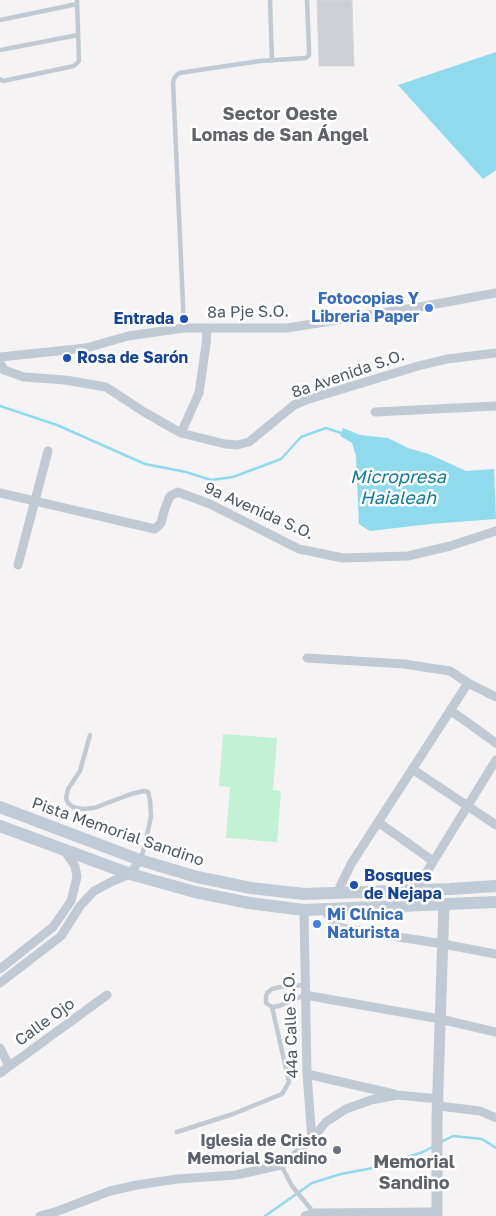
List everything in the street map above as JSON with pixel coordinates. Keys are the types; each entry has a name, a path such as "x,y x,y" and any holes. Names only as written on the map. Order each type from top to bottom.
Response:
{"main road":[{"name":"Pista Memorial Sandino","path":"0,808 140,860 197,878 251,888 304,894 496,886"},
{"name":"Pista Memorial Sandino","path":"0,826 130,874 195,892 249,903 304,910 496,902"}],"street":[{"name":"8a Pje S.O.","path":"0,358 86,348 128,336 184,328 286,328 425,306 496,292"},
{"path":"181,433 199,394 207,328"},
{"name":"8a Avenida S.O.","path":"0,363 4,370 24,376 66,380 106,387 181,433 225,444 237,445 249,442 294,405 306,400 418,366 447,359 496,353"},
{"path":"375,412 496,406"},
{"path":"18,565 48,451"},
{"name":"9a Avenida S.O.","path":"35,500 154,529 161,523 170,496 178,492 210,504 299,549 343,558 408,556 450,546 496,531"},
{"path":"0,493 35,500"},
{"path":"307,658 404,664 450,671 496,697"},
{"path":"337,893 351,864 468,682"},
{"path":"450,710 496,743"},
{"path":"415,890 496,760"},
{"path":"412,769 496,825"},
{"path":"378,822 433,861"},
{"path":"0,969 53,927 71,901 77,877 76,866 64,850"},
{"path":"0,984 61,936 80,906 94,891 113,880 130,874 140,860"},
{"path":"71,901 80,906"},
{"path":"309,1214 437,1214 437,1135 444,905"},
{"path":"324,909 332,921 341,928 496,954"},
{"name":"44a Calle S.O.","path":"304,910 307,1074 312,1139"},
{"name":"Calle Ojo","path":"0,1073 107,995"},
{"path":"305,996 440,1019 496,1032"},
{"path":"0,1048 9,1066"},
{"path":"307,1074 397,1095 480,1111 496,1118"},
{"path":"40,1216 119,1189 177,1179 236,1175 281,1165 312,1139 326,1122 346,1110 371,1100 397,1095"}],"lane":[{"path":"270,0 272,61"},
{"path":"184,328 173,82 175,76 179,73 306,58 309,55 307,0"},
{"path":"0,20 77,2 78,61 74,66 3,81 0,79"},
{"path":"0,50 78,35"},
{"path":"90,736 80,771 68,789 66,798 68,803 73,807 82,809 94,808 131,794 148,792 151,816 140,860"},
{"path":"305,985 280,987 268,992 266,1003 272,1007 279,1006 305,996"},
{"path":"177,1132 264,1103 282,1094 286,1089 289,1082 272,1007"},
{"path":"281,1165 309,1214"}],"green space":[{"path":"223,734 277,738 273,790 281,791 277,842 226,838 230,787 219,786"}],"water":[{"path":"496,52 496,170 483,179 398,85"},
{"name":"Micropresa Haialeah","path":"343,428 360,435 388,438 466,471 494,469 496,519 370,531 359,524 356,456 352,443 340,436"}],"building":[{"path":"317,0 352,0 354,66 319,66"}],"waterway":[{"path":"0,406 57,425 145,464 186,472 211,480 233,477 281,459 301,437 326,428 341,433"},
{"path":"441,1142 453,1136 482,1139 496,1148"},
{"path":"265,1216 312,1183 341,1174 373,1168 423,1152 434,1146"}],"place":[{"name":"Fotocopias Y Libreria Paper","path":"429,308"},
{"name":"Entrada","path":"184,319"},
{"name":"Rosa de Sarón","path":"67,358"},
{"name":"Bosques de Nejapa","path":"354,885"},
{"name":"Mi Clínica Naturista","path":"317,924"},
{"name":"Iglesia de Cristo Memorial Sandino","path":"337,1150"}],"district":[{"name":"Sector Oeste Lomas de San Ángel","path":"280,124"},
{"name":"Memorial Sandino","path":"414,1172"}]}
